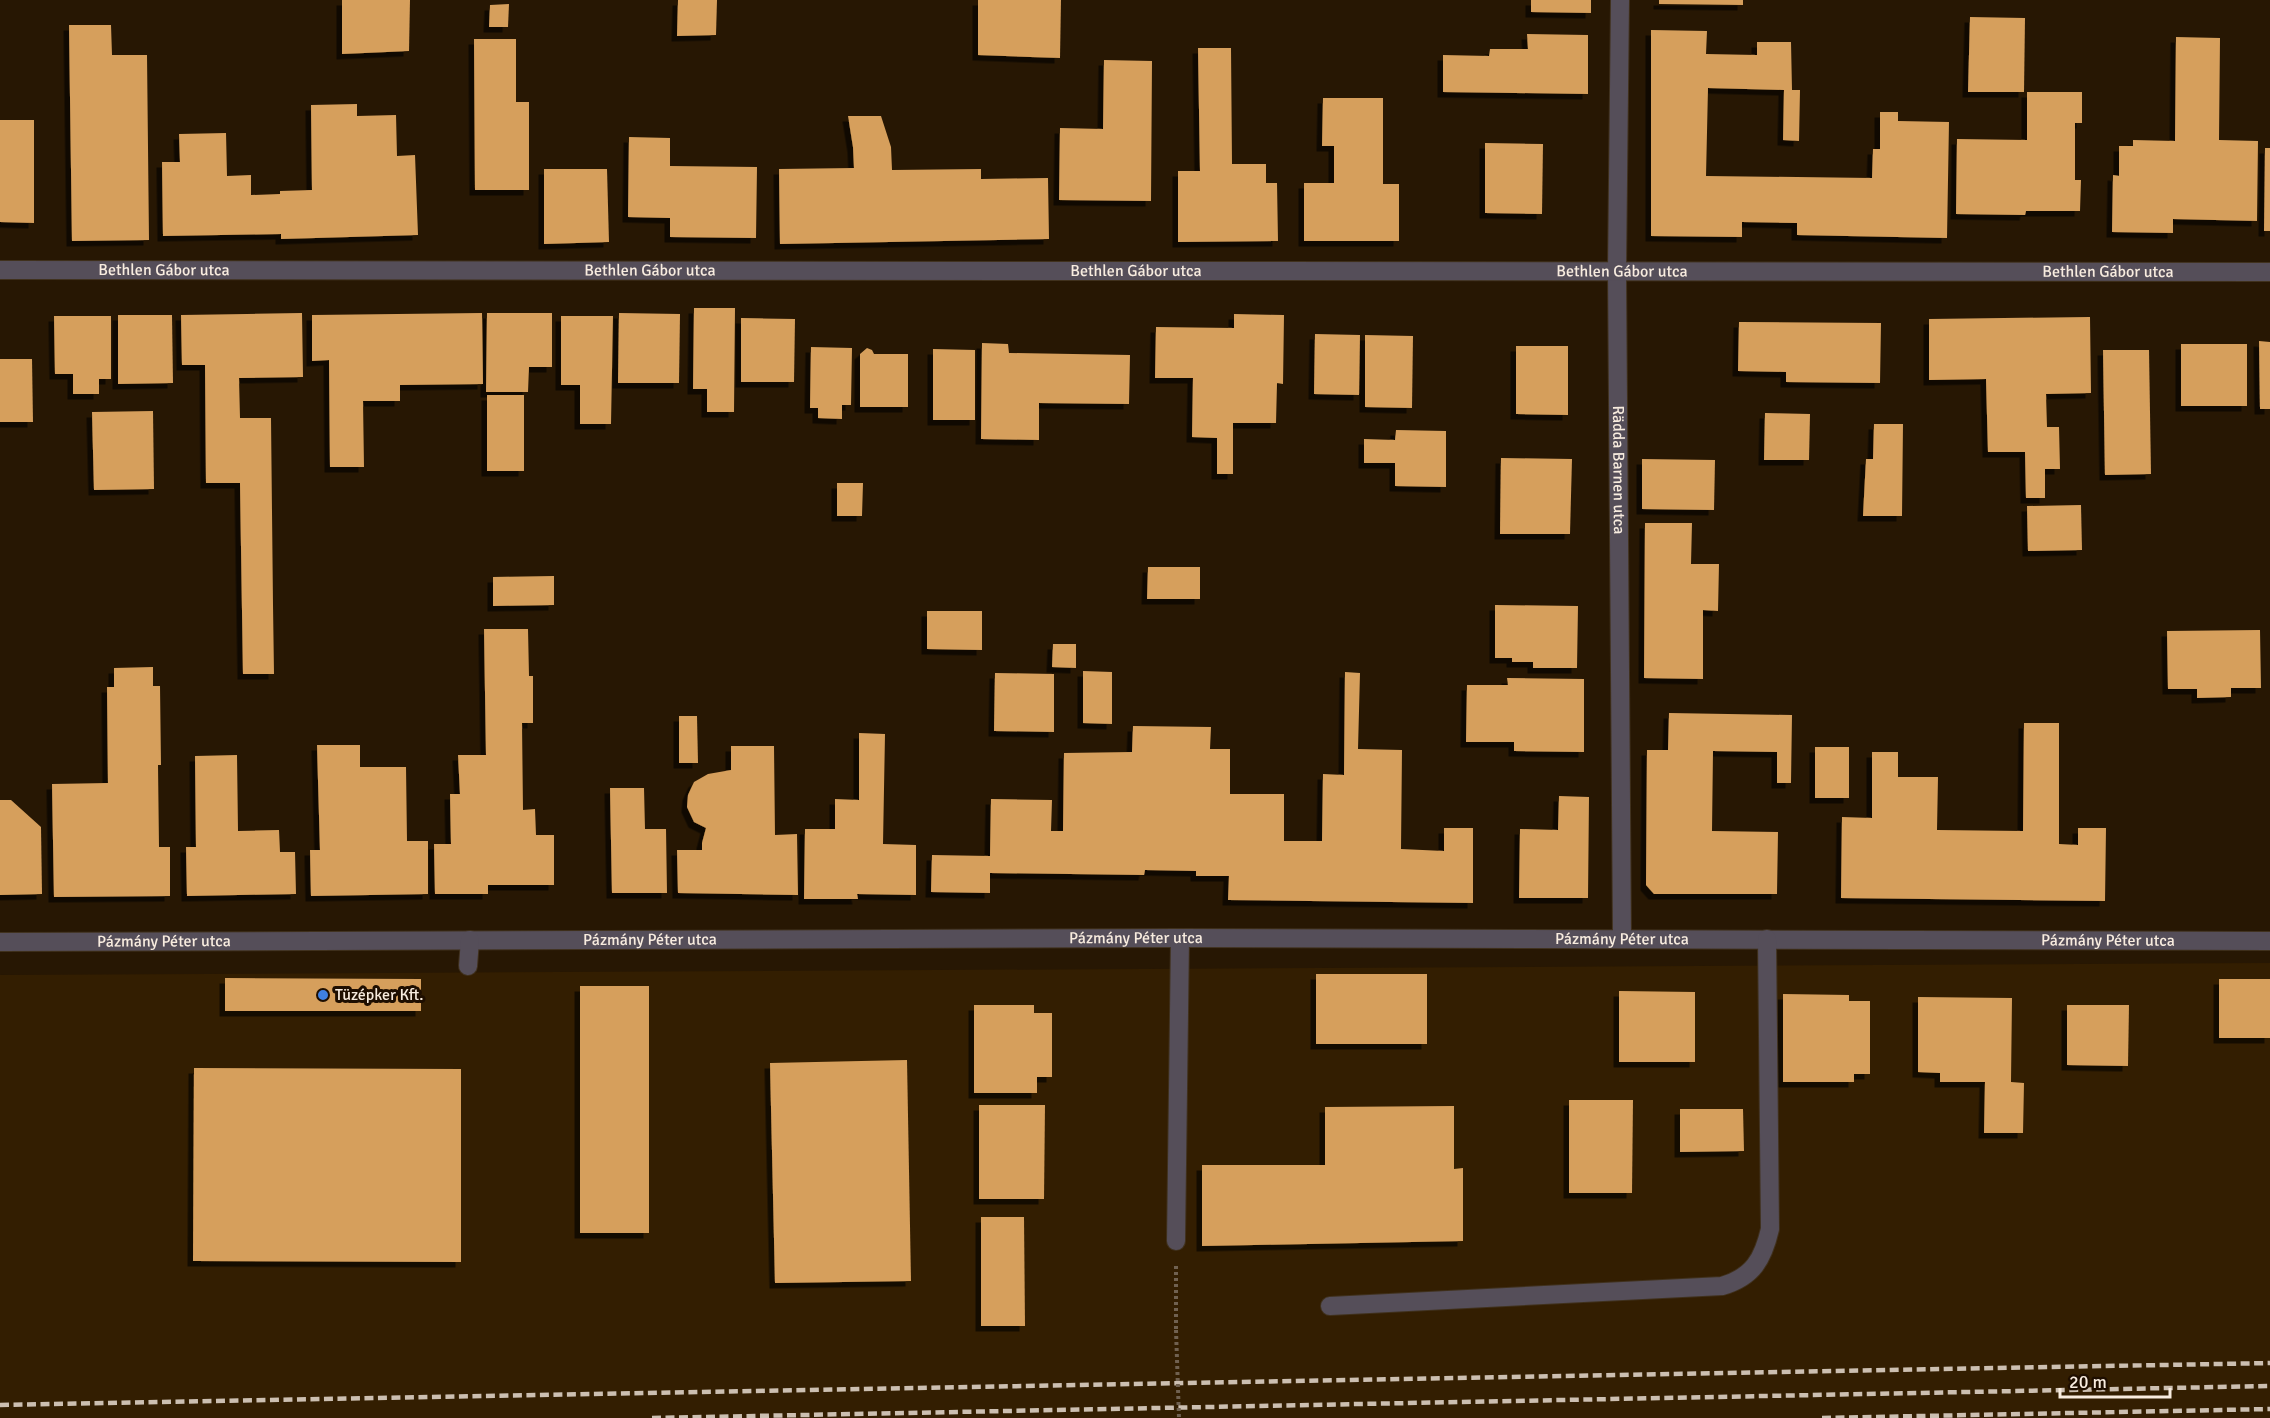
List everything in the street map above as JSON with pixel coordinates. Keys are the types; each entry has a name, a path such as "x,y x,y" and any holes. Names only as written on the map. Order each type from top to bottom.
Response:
{"street":[{"name":"Rädda Barnen utca","path":"1620,0 1617,271 1622,938"},
{"name":"Bethlen Gábor utca","path":"0,270 2270,272"},
{"name":"Pázmány Péter utca","path":"0,942 1180,938 2270,941"},
{"path":"1176,1241 1180,938"},
{"path":"1330,1306 1722,1286 1736,1282 1748,1274 1760,1260 1770,1229 1767,939"},
{"path":"468,966 470,940"}],"path":[{"path":"1176,1241 1179,1418"}],"shaded area":[{"path":"2270,963 2270,1418 0,1418 0,975"}],"building":[{"path":"342,0 410,0 409,51 342,54"},
{"path":"678,0 717,0 716,35 677,36"},
{"path":"978,0 1061,0 1060,58 978,55"},
{"path":"1531,0 1591,0 1591,13 1531,12"},
{"path":"1659,0 1743,0 1743,5 1659,4"},
{"path":"509,4 508,27 489,27 490,5"},
{"path":"1970,17 2025,18 2024,92 1968,92"},
{"path":"69,25 111,25 112,55 147,55 149,240 72,241"},
{"path":"1651,30 1707,31 1706,54 1757,55 1757,42 1791,42 1792,90 1800,90 1799,141 1783,140 1784,90 1708,88 1706,176 1872,178 1873,149 1880,149 1880,112 1898,112 1898,121 1949,122 1947,238 1797,235 1797,223 1742,222 1742,237 1651,236"},
{"path":"1527,34 1588,35 1588,94 1443,92 1443,55 1489,56 1490,49 1528,49"},
{"path":"2176,37 2220,38 2219,140 2258,141 2257,221 2173,219 2173,233 2112,232 2113,175 2119,176 2119,146 2133,146 2133,140 2175,141"},
{"path":"474,39 516,39 516,102 529,102 529,190 475,190"},
{"path":"1198,48 1231,48 1232,164 1266,164 1266,183 1277,183 1278,241 1178,242 1178,171 1200,171"},
{"path":"1104,60 1152,61 1151,201 1059,200 1060,128 1103,129"},
{"path":"2027,92 2082,92 2082,123 2075,123 2075,180 2081,180 2080,211 2026,211 2025,215 1956,214 1957,139 2027,140"},
{"path":"1323,98 1383,98 1383,184 1399,184 1399,241 1304,241 1304,183 1334,183 1334,146 1322,146"},
{"path":"357,104 357,116 396,115 397,156 415,155 418,235 281,239 281,234 163,236 162,162 180,162 179,134 226,133 227,176 251,175 251,195 312,190 311,105"},
{"path":"848,116 881,116 891,147 892,170 981,169 981,179 1048,178 1049,239 780,244 779,169 854,168"},
{"path":"0,120 34,120 34,223 0,222"},
{"path":"629,137 670,138 670,166 757,167 756,238 670,237 670,218 628,217"},
{"path":"1485,143 1543,144 1542,214 1485,213"},
{"path":"2265,148 2270,148 2270,231 2264,231"},
{"path":"544,169 607,169 609,242 544,244"},
{"path":"694,308 735,308 734,412 707,412 707,389 693,389"},
{"path":"302,313 303,377 239,378 240,418 271,418 274,674 243,674 240,483 206,483 205,365 182,365 181,315"},
{"path":"482,313 483,384 400,385 400,401 363,401 364,467 330,467 329,360 312,361 312,315"},
{"path":"487,313 552,313 552,367 529,367 528,392 486,392"},
{"path":"619,313 680,314 679,383 618,383"},
{"path":"1234,314 1284,315 1283,384 1277,383 1276,423 1233,423 1233,474 1217,474 1217,438 1192,437 1193,378 1155,378 1156,327 1234,328"},
{"path":"118,315 172,315 173,383 118,384"},
{"path":"54,316 111,316 111,379 99,379 99,394 73,394 73,374 55,374"},
{"path":"561,316 613,316 611,424 580,424 580,385 561,385"},
{"path":"2090,317 2091,393 2046,394 2047,427 2059,427 2060,469 2045,469 2045,498 2026,498 2025,452 1988,452 1986,379 1929,380 1929,319"},
{"path":"741,318 795,319 794,382 741,382"},
{"path":"1739,322 1881,323 1880,383 1786,382 1786,372 1738,371"},
{"path":"1315,334 1360,335 1359,395 1314,394"},
{"path":"1365,335 1413,336 1412,408 1365,407"},
{"path":"2259,341 2270,342 2270,409 2260,409"},
{"path":"982,343 1008,344 1009,353 1130,355 1129,404 1039,403 1039,440 981,439"},
{"path":"2181,344 2247,344 2247,406 2181,406"},
{"path":"1516,346 1568,346 1568,415 1516,414"},
{"path":"811,347 852,348 851,405 842,405 842,419 818,418 818,408 810,408"},
{"path":"867,348 874,354 908,354 908,407 860,407 860,354"},
{"path":"933,349 975,350 975,420 933,420"},
{"path":"2103,350 2149,350 2151,474 2105,475"},
{"path":"0,359 32,359 33,422 0,422"},
{"path":"487,395 524,395 524,471 487,471"},
{"path":"153,411 154,489 94,490 92,412"},
{"path":"1765,413 1810,414 1809,460 1764,460"},
{"path":"1874,424 1903,424 1902,516 1863,516 1866,459 1873,459"},
{"path":"1396,430 1446,431 1446,487 1395,486 1395,463 1364,463 1364,439 1395,440"},
{"path":"1501,458 1572,459 1570,534 1500,534"},
{"path":"1642,459 1715,460 1714,510 1642,509"},
{"path":"837,483 863,483 862,516 837,516"},
{"path":"2081,505 2082,550 2028,551 2027,506"},
{"path":"1645,523 1692,523 1691,564 1719,564 1718,611 1703,610 1703,679 1644,678"},
{"path":"1148,567 1200,567 1200,599 1147,599"},
{"path":"554,576 554,605 493,606 493,577"},
{"path":"1495,605 1578,606 1577,668 1533,668 1533,662 1512,662 1512,658 1495,658"},
{"path":"927,611 982,611 982,650 927,649"},
{"path":"484,629 528,629 529,676 533,676 533,723 522,723 523,810 535,809 536,835 554,835 554,885 488,885 488,894 435,894 434,844 451,844 450,794 460,794 458,755 486,755"},
{"path":"2260,630 2261,688 2231,688 2231,697 2197,698 2197,689 2168,689 2167,631"},
{"path":"1053,644 1076,644 1076,668 1052,667"},
{"path":"153,667 153,686 160,686 159,847 170,847 170,896 54,897 52,784 108,783 107,687 114,687 114,668"},
{"path":"1083,671 1112,672 1112,724 1083,723"},
{"path":"1345,672 1360,673 1358,749 1402,750 1401,849 1444,851 1444,828 1473,828 1473,903 1228,900 1229,876 1196,876 1196,871 1145,870 1144,875 990,873 990,893 931,892 932,855 990,856 991,799 1052,800 1051,831 1063,831 1064,753 1132,752 1133,726 1211,727 1210,749 1230,749 1230,794 1284,794 1284,841 1322,841 1323,774 1344,775"},
{"path":"995,673 1054,674 1054,732 994,731"},
{"path":"1507,678 1584,679 1584,752 1514,751 1514,742 1466,742 1467,685 1508,685"},
{"path":"1669,713 1792,715 1791,783 1777,783 1777,752 1713,751 1712,831 1778,832 1777,894 1654,894 1646,885 1647,750 1668,750"},
{"path":"679,716 697,716 698,763 679,763"},
{"path":"2024,723 2059,723 2059,844 2078,845 2078,828 2106,828 2105,901 1841,898 1842,817 1872,818 1872,752 1898,752 1898,777 1938,777 1937,830 2023,831"},
{"path":"859,733 885,734 883,844 916,845 916,895 857,894 858,899 804,899 805,829 835,829 835,799 859,800"},
{"path":"317,745 360,745 360,767 406,767 407,841 428,841 428,894 311,896 310,850 320,850"},
{"path":"731,746 774,746 775,835 797,834 798,895 678,893 677,850 702,850 706,828 694,822 687,807 688,795 694,782 708,774 731,770"},
{"path":"1815,747 1849,747 1849,798 1815,798"},
{"path":"237,755 238,831 279,830 280,852 295,852 296,894 187,896 186,847 196,847 195,756"},
{"path":"610,788 644,788 645,829 666,829 667,893 612,893"},
{"path":"1559,796 1589,797 1588,898 1519,898 1520,829 1558,830"},
{"path":"0,800 11,800 41,827 42,894 0,895"},
{"path":"1316,974 1427,974 1427,1044 1316,1044"},
{"name":"Tüzépker Kft.","path":"225,978 421,979 421,1011 225,1011"},
{"path":"2219,979 2270,979 2270,1038 2219,1038"},
{"path":"580,986 649,986 649,1233 580,1233"},
{"path":"1619,991 1695,992 1695,1062 1619,1062"},
{"path":"1783,994 1849,995 1849,1001 1870,1001 1870,1074 1854,1074 1854,1082 1783,1082"},
{"path":"1918,997 2012,998 2011,1082 2024,1083 2023,1133 1984,1133 1985,1082 1940,1082 1940,1073 1918,1072"},
{"path":"974,1005 1034,1005 1034,1013 1052,1013 1052,1077 1037,1077 1037,1093 974,1093"},
{"path":"2067,1005 2129,1005 2128,1066 2067,1065"},
{"path":"907,1060 911,1281 775,1283 770,1063"},
{"path":"194,1068 461,1069 461,1262 193,1261"},
{"path":"1569,1100 1633,1100 1632,1193 1569,1193"},
{"path":"979,1105 1045,1105 1044,1199 979,1199"},
{"path":"1454,1106 1454,1169 1463,1168 1463,1241 1202,1246 1202,1165 1325,1165 1325,1107"},
{"path":"1680,1109 1743,1109 1744,1151 1680,1152"},
{"path":"981,1217 1024,1217 1025,1326 981,1326"}],"railway":[{"path":"0,1405 2270,1363"},
{"path":"652,1418 2270,1386"},
{"path":"1822,1418 2270,1409"}],"place":[{"name":"Tüzépker Kft.","path":"323,995"}]}
